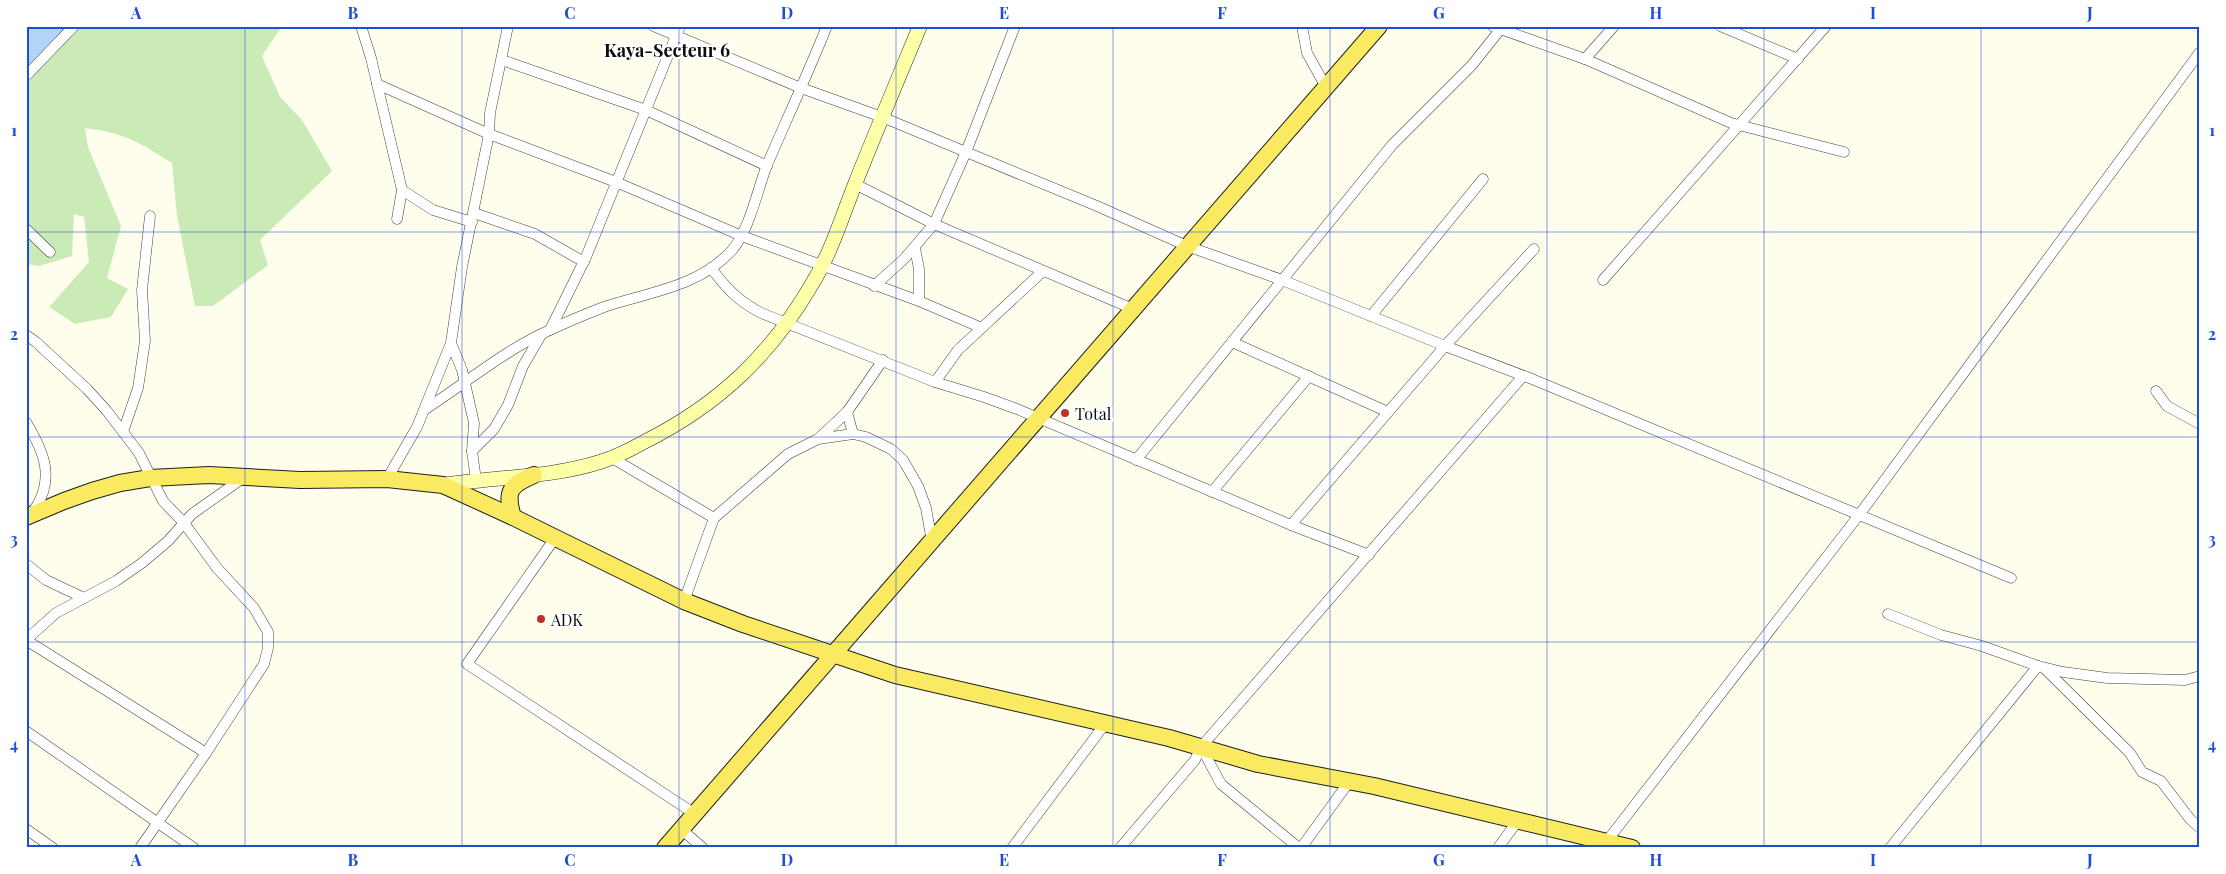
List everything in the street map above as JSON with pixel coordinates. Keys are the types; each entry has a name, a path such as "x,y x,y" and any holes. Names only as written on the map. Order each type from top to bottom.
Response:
{"main road":[{"path":"28,516 92,491 120,483 150,478 209,475 300,480 387,478 443,485 534,475 572,469 612,458 664,432 687,418 736,382 788,324 822,266 920,26"},
{"path":"665,848 1380,26"},
{"path":"513,517 508,495 511,489 520,480 534,475"},
{"path":"443,485 513,517 684,601 735,621 894,675 1201,747 1258,764 1519,819 1632,848"}],"street":[{"path":"26,76 74,26"},
{"path":"361,26 402,190 398,219"},
{"path":"387,478 417,427 451,344 462,267 473,218 489,134 490,113 508,26"},
{"path":"653,26 677,31 801,88 882,117 1097,206 1187,246 1282,280 1523,376 2011,578"},
{"path":"424,410 515,348 546,332 604,307 665,290 711,268 728,254 742,236 767,166 827,26"},
{"path":"874,286 915,248 934,224 966,152 1015,26"},
{"path":"1302,26 1307,53 1326,87"},
{"path":"1585,59 1614,26"},
{"path":"1720,26 1798,59"},
{"path":"1603,280 1826,26"},
{"path":"1136,460 1392,145 1472,65 1498,28 1585,59 1739,125 1844,152"},
{"path":"472,451 494,429 508,405 523,366 546,332 584,262 677,31"},
{"path":"1606,841 1859,515 2200,52"},
{"path":"502,60 646,110 767,166"},
{"path":"377,84 489,134 616,182 742,236 919,301 982,328"},
{"path":"1370,316 1483,179"},
{"path":"855,184 934,224 1133,309"},
{"path":"402,190 433,210 535,234 584,262"},
{"path":"123,432 138,388 145,341 142,290 150,216"},
{"path":"26,229 50,252"},
{"path":"915,248 919,269 919,301"},
{"path":"1291,525 1445,346 1534,249"},
{"path":"711,268 731,294 741,302 788,324 935,382 984,397 1291,525 1369,555"},
{"path":"935,382 958,350 1043,271"},
{"path":"26,335 87,389 123,432 139,453 163,501 184,523 217,568 254,608 268,632 268,648 264,664 206,753 140,848"},
{"path":"1232,342 1388,412"},
{"path":"451,344 465,383 474,423 472,451 476,480"},
{"path":"684,601 714,518 788,454 818,439 847,412 883,360"},
{"path":"1212,492 1309,376"},
{"path":"1120,848 1195,760 1201,747 1523,376"},
{"path":"2156,391 2167,406 2200,424"},
{"path":"847,412 852,434"},
{"path":"26,422 37,440 44,459 46,480 44,493 28,516"},
{"path":"818,439 852,434 891,449 903,460 918,486 926,508 932,542"},
{"path":"612,458 714,518"},
{"path":"206,753 26,640 56,613 142,563 168,541 192,514 243,478"},
{"path":"555,538 467,664 695,814"},
{"path":"26,564 46,580 84,598"},
{"path":"1888,614 1941,635 1982,646 2041,667 2064,672 2107,678 2185,680 2200,676"},
{"path":"2041,667 2130,754 2142,772 2161,781 2177,799 2190,819 2200,828"},
{"path":"1890,848 2041,667"},
{"path":"1012,848 1105,724"},
{"path":"26,731 194,848"},
{"path":"1201,747 1222,784 1300,848 1349,782"},
{"path":"1498,848 1519,819"},
{"path":"26,829 53,848"},
{"path":"681,829 703,848"}],"green space":[{"path":"66,26 282,26 262,56 280,97 302,120 332,171 260,240 268,265 213,306 195,306 177,216 172,163 140,144 99,130 85,128 88,147 121,226 107,278 128,289 111,317 75,324 49,307 89,262 84,217 74,214 72,256 39,266 26,264 26,74"}],"water":[{"path":"26,26 66,26 26,74"}],"place":[{"name":"Total","path":"1065,413"},
{"name":"ADK","path":"541,619"}],"district":[{"name":"Kaya-Secteur 6","path":"667,50"}]}
